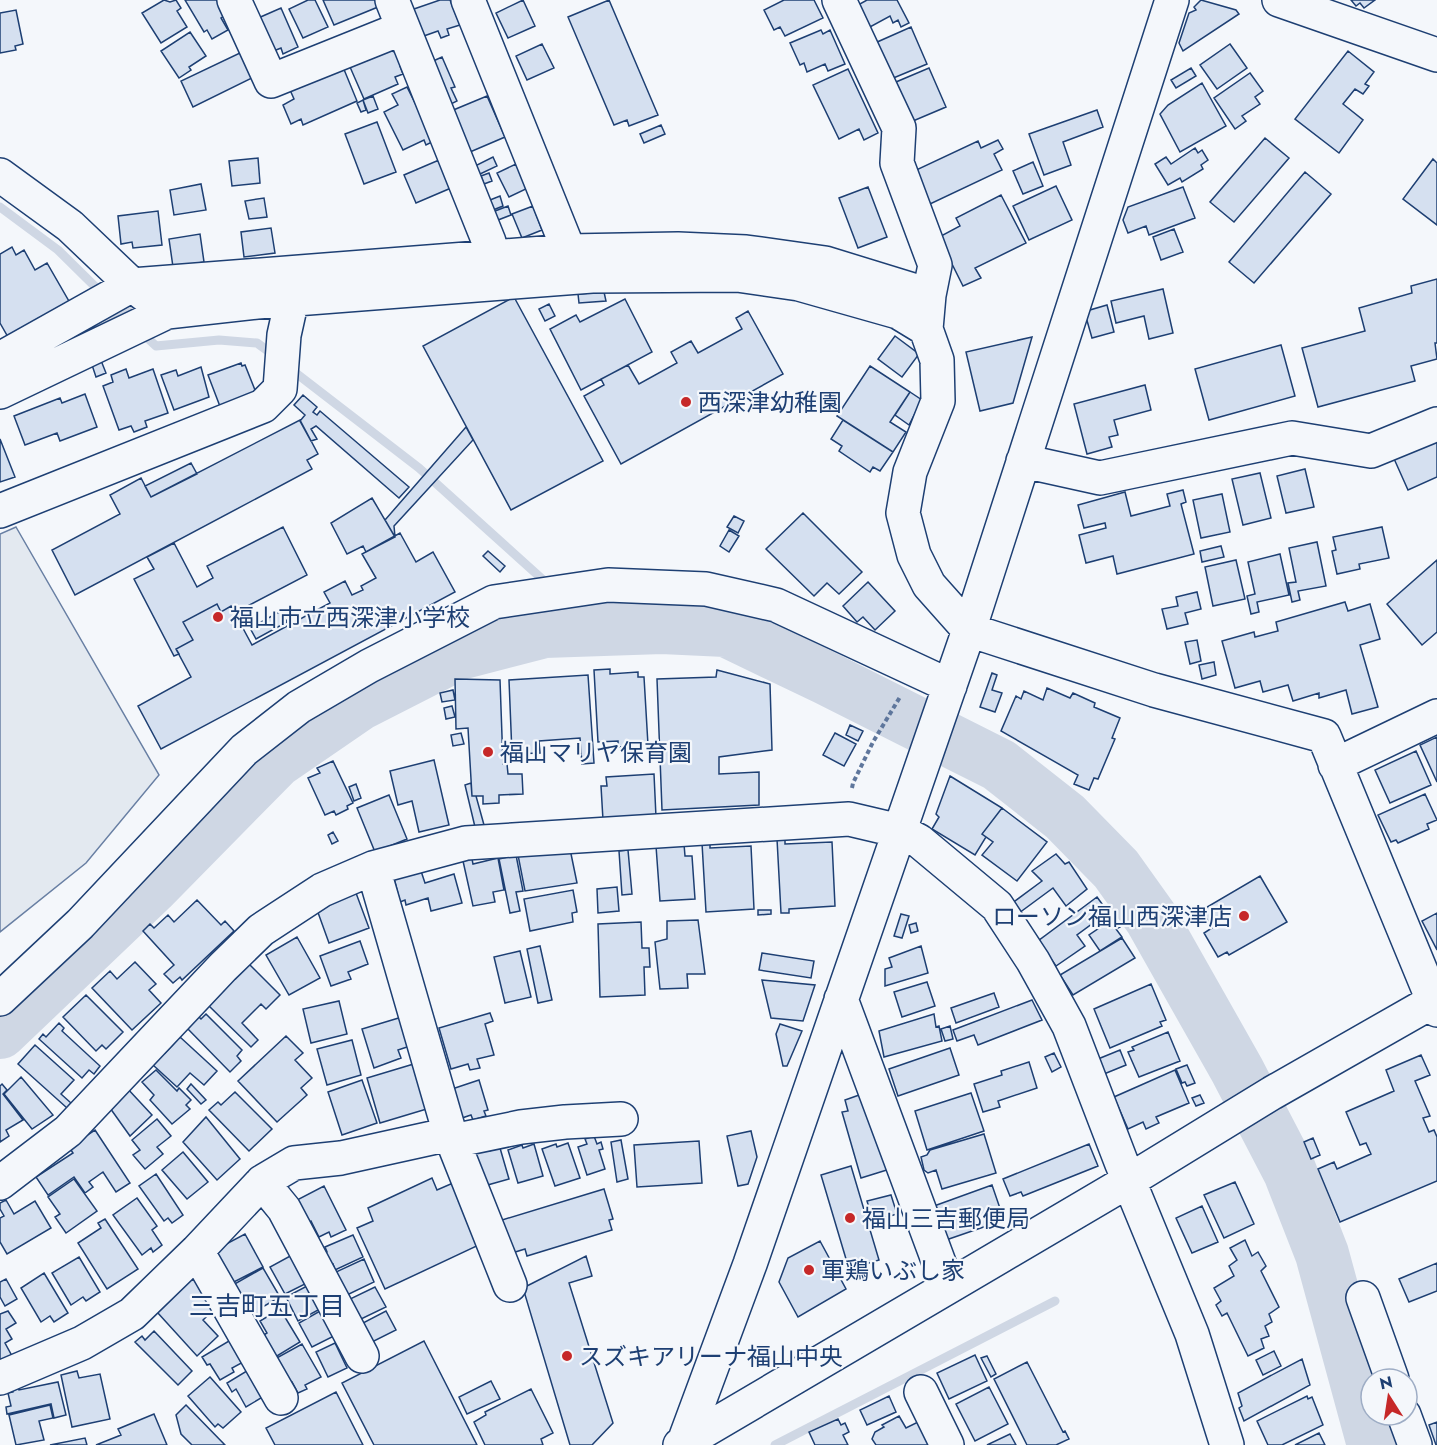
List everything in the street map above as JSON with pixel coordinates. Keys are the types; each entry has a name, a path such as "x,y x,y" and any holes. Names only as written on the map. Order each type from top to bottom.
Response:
{"street":[{"path":"234,0 271,81 397,14 489,242 489,257"},
{"path":"468,0 569,251"},
{"path":"682,1443 1130,1180 1272,1093 1436,1003 1324,736 1154,690 969,630 929,585 914,555 903,513 909,472 938,401 937,360 926,328 935,265 897,163 899,128 839,0"},
{"path":"682,1443 750,1264 969,630 1172,0"},
{"path":"1279,0 1435,47"},
{"path":"0,175 70,226 116,294 147,322"},
{"path":"0,359 116,294 569,251 678,249 746,252 825,263 929,295"},
{"path":"0,392 147,322 292,299 592,276 738,275 799,284 898,312 926,328"},
{"path":"0,512 263,406 280,389 284,335 292,299"},
{"path":"1023,461 1100,478 1292,438 1371,451 1437,424"},
{"path":"0,999 80,924 244,750 299,707 369,666 494,602 608,585 706,589 776,605 947,693"},
{"path":"1335,765 1437,716"},
{"path":"0,1183 68,1131 214,975 261,930 321,890 373,868 466,843 849,819 900,831 919,841 996,906 1027,951 1069,1026 1192,1334 1227,1445"},
{"path":"373,868 451,1138 510,1286"},
{"path":"841,999 948,1287"},
{"path":"0,1378 82,1343 132,1314 197,1251 262,1182 294,1163 341,1158 451,1138 554,1123 621,1119"},
{"path":"262,1182 284,1209 362,1356"},
{"path":"197,1251 281,1398"},
{"path":"1363,1298 1388,1367"},
{"path":"921,1392 946,1445"},
{"path":"1408,1427 1415,1445"}],"path":[{"path":"849,819 853,783 901,696"}],"shaded area":[{"path":"16,527 159,775 86,863 0,932 0,534"}],"building":[{"path":"164,0 170,2 176,0 181,8 177,11 187,27 161,43 142,13"},
{"path":"185,0 217,0 226,15 221,18 228,30 212,39 207,30 204,32"},
{"path":"308,0 315,0 328,27 303,38 289,9"},
{"path":"323,0 375,0 378,7 334,25"},
{"path":"440,0 450,0 460,25 447,29 449,35 441,38 438,31 421,37 411,10"},
{"path":"523,0 535,26 508,38 496,13"},
{"path":"609,0 658,115 629,126 627,120 614,125 568,17"},
{"path":"784,0 814,0 823,18 785,36 780,27 774,30 764,10"},
{"path":"867,0 897,0 909,23 901,27 898,20 893,23 890,16 870,27 858,5"},
{"path":"1201,0 1236,10 1239,14 1183,51 1179,43 1189,13 1196,10 1194,7"},
{"path":"1351,0 1375,0 1364,8 1360,3 1356,6"},
{"path":"281,8 298,47 283,54 281,48 271,52 256,19"},
{"path":"16,10 23,44 15,46 16,50 0,53 0,13"},
{"path":"911,27 927,64 891,79 875,43"},
{"path":"821,30 823,34 830,30 845,64 828,71 825,64 807,72 804,63 800,65 790,43"},
{"path":"190,32 206,56 189,67 191,70 179,78 161,51"},
{"path":"542,44 554,68 527,80 516,56"},
{"path":"1230,44 1247,68 1217,89 1200,65"},
{"path":"388,50 399,53 403,64 400,66 403,74 395,77 398,84 364,99 350,67"},
{"path":"1348,51 1374,72 1365,84 1369,86 1363,94 1355,89 1343,104 1363,120 1339,153 1295,119"},
{"path":"242,52 254,77 193,107 181,81"},
{"path":"442,57 455,87 451,88 457,101 447,106 431,62"},
{"path":"343,67 357,101 303,125 301,119 291,124 283,105 294,99 290,90"},
{"path":"929,68 946,107 913,121 896,82"},
{"path":"1191,68 1196,76 1176,88 1171,80"},
{"path":"848,69 878,133 864,140 859,129 839,139 813,85"},
{"path":"1250,73 1263,91 1255,97 1260,104 1242,116 1246,121 1235,129 1214,98"},
{"path":"1202,83 1226,126 1180,152 1160,114 1168,105"},
{"path":"407,87 434,141 426,145 424,140 403,150 384,112 398,105 392,94"},
{"path":"373,96 378,109 368,113 363,100"},
{"path":"487,96 505,137 470,152 451,111"},
{"path":"363,100 366,110 361,112 357,103"},
{"path":"1097,110 1103,127 1063,142 1071,165 1044,175 1029,134"},
{"path":"377,122 396,172 364,184 345,134"},
{"path":"661,125 665,134 644,143 640,134"},
{"path":"1265,138 1289,158 1234,222 1210,202"},
{"path":"998,140 1003,149 994,154 1002,170 930,204 914,171 978,141 981,148"},
{"path":"1195,148 1198,153 1202,150 1208,160 1201,165 1203,169 1182,182 1180,178 1168,185 1155,164 1166,157 1171,164"},
{"path":"493,157 497,166 478,175 473,167"},
{"path":"258,158 260,183 232,186 229,161"},
{"path":"1433,159 1437,163 1437,225 1403,199"},
{"path":"439,160 451,188 416,203 404,175"},
{"path":"1033,162 1043,186 1023,194 1013,171"},
{"path":"516,164 528,188 509,197 497,173"},
{"path":"1305,172 1331,194 1254,283 1229,262"},
{"path":"489,173 492,181 484,184 481,176"},
{"path":"201,184 206,210 174,215 170,190"},
{"path":"1056,186 1072,220 1029,240 1013,206"},
{"path":"868,187 887,237 858,248 839,198"},
{"path":"1183,187 1195,218 1149,235 1146,226 1128,233 1123,220 1128,207"},
{"path":"1001,195 1026,243 975,268 981,278 963,286 943,246 945,244 941,236 960,226 956,218"},
{"path":"500,196 503,206 488,212 485,202"},
{"path":"264,198 267,217 249,219 245,201"},
{"path":"508,206 511,215 493,222 490,213"},
{"path":"533,206 542,230 522,238 512,214"},
{"path":"158,211 162,245 133,248 132,242 121,244 118,216"},
{"path":"271,228 275,253 244,257 241,232"},
{"path":"1174,229 1183,252 1161,260 1153,237"},
{"path":"200,234 204,262 173,267 169,239"},
{"path":"12,247 16,255 24,250 35,270 47,263 70,303 8,337 0,323 0,254"},
{"path":"1437,279 1437,343 1435,343 1437,359 1411,366 1415,381 1318,407 1302,348 1365,331 1359,308 1412,293 1411,286"},
{"path":"1163,289 1173,333 1149,339 1144,316 1116,323 1111,301"},
{"path":"604,292 606,301 579,303 578,294"},
{"path":"514,297 603,461 511,510 423,346"},
{"path":"625,299 652,352 581,390 550,329 576,315 580,322"},
{"path":"549,304 555,316 545,321 539,309"},
{"path":"1107,305 1114,332 1092,338 1086,317 1090,310"},
{"path":"748,311 783,374 621,464 584,396 604,385 601,379 628,365 639,384 677,363 671,352 691,341 698,353 742,329 736,318"},
{"path":"895,336 919,354 902,377 878,359"},
{"path":"1032,337 1013,403 980,411 966,352"},
{"path":"1281,345 1295,396 1209,420 1195,369"},
{"path":"100,358 106,373 96,377 91,362"},
{"path":"241,363 242,366 245,365 257,395 221,409 208,375"},
{"path":"870,366 910,392 890,422 906,432 893,452 837,416"},
{"path":"201,367 209,397 174,410 161,375 176,370 178,376"},
{"path":"126,369 129,378 153,369 168,413 145,421 147,427 134,432 131,426 119,430 103,386 113,382 111,375"},
{"path":"1145,385 1151,410 1114,420 1118,435 1109,437 1112,447 1087,454 1074,404"},
{"path":"910,392 922,400 909,425 895,415"},
{"path":"85,394 97,427 60,441 57,433 25,445 14,416 60,398 62,403"},
{"path":"303,395 317,407 313,412 317,415 320,411 409,487 399,498 316,426 311,429 317,439 311,441 300,421 305,415 294,405"},
{"path":"300,420 318,454 307,460 312,469 75,595 52,550 120,514 110,495 141,478 151,497"},
{"path":"843,420 893,452 880,471 873,467 870,472 839,451 842,446 831,439"},
{"path":"466,427 473,440 394,526 395,537 385,520"},
{"path":"1437,432 1437,477 1408,490 1391,452"},
{"path":"0,439 15,477 0,482"},
{"path":"191,463 197,474 151,497 145,486"},
{"path":"1305,469 1314,507 1286,513 1277,476"},
{"path":"1260,473 1271,518 1243,525 1232,479"},
{"path":"1183,490 1186,502 1181,504 1194,554 1117,574 1113,556 1086,563 1079,535 1106,528 1105,523 1084,528 1078,505 1125,492 1131,516 1170,506 1167,494"},
{"path":"1222,494 1230,532 1201,538 1193,500"},
{"path":"372,498 395,537 366,552 363,546 347,554 331,523"},
{"path":"803,513 862,572 839,594 827,583 814,596 766,549"},
{"path":"734,516 744,521 738,533 727,527"},
{"path":"283,527 307,575 234,613 231,606 221,612 217,604 183,622 193,640 176,649 179,654 174,656 134,579 154,569 147,557 174,543 197,587 213,578 207,566"},
{"path":"1382,527 1389,558 1359,564 1360,569 1337,574 1332,551 1336,550 1333,537"},
{"path":"729,530 739,536 729,552 720,546"},
{"path":"400,533 416,562 433,552 455,592 161,749 138,706 191,677 176,649 193,640 183,622 217,604 221,612 231,606 252,645 330,603 324,592 345,581 352,595 363,590 361,586 376,578 362,554"},
{"path":"1317,542 1326,586 1298,591 1300,600 1292,602 1288,583 1296,582 1289,548"},
{"path":"1221,546 1224,557 1202,562 1200,551"},
{"path":"488,551 505,566 500,572 483,556"},
{"path":"1280,554 1289,595 1257,602 1259,612 1251,614 1247,596 1255,594 1248,562"},
{"path":"1236,560 1245,599 1213,606 1205,567"},
{"path":"1437,560 1437,632 1422,645 1387,604"},
{"path":"868,582 895,611 875,630 863,617 857,622 843,606"},
{"path":"1197,592 1201,609 1185,613 1188,624 1167,629 1162,609 1178,606 1176,597"},
{"path":"1345,602 1348,611 1370,604 1380,639 1360,645 1378,707 1352,714 1346,690 1319,698 1319,693 1293,701 1288,685 1263,692 1260,681 1235,688 1222,641 1254,632 1255,637 1278,631 1276,622"},
{"path":"281,611 287,622 256,639 250,628"},
{"path":"1197,640 1201,661 1190,664 1185,642"},
{"path":"1214,662 1216,675 1202,679 1199,665"},
{"path":"610,669 610,674 638,672 638,677 644,677 648,745 618,747 618,741 598,742 594,670"},
{"path":"717,670 770,684 772,750 719,757 719,774 759,772 759,805 662,810 657,679 716,677"},
{"path":"992,673 997,675 992,690 1002,693 995,712 980,707"},
{"path":"588,675 594,763 582,764 580,738 539,741 540,753 512,754 509,680"},
{"name":"福山マリヤ保育園","path":"455,679 500,680 503,764 507,764 508,774 522,774 523,794 499,795 499,803 483,804 483,796 472,796 468,728 456,729"},
{"path":"1047,688 1070,698 1073,693 1095,703 1094,707 1120,718 1112,738 1115,739 1098,779 1094,778 1089,790 1074,784 1078,775 1001,731 1016,696 1021,699 1024,691 1043,700"},
{"path":"453,690 455,700 442,702 440,693"},
{"path":"452,706 455,717 446,719 444,708"},
{"path":"850,725 863,731 858,741 846,735"},
{"path":"461,733 464,744 453,746 451,735"},
{"path":"835,733 856,744 844,766 823,755"},
{"path":"1437,737 1437,782 1420,745"},
{"path":"1416,751 1431,785 1390,803 1375,770"},
{"path":"434,760 449,825 419,832 412,801 398,805 390,771"},
{"path":"333,761 353,803 347,806 348,809 336,815 334,811 325,815 308,778 320,773 317,768"},
{"path":"654,774 656,817 603,820 601,786 607,786 606,777"},
{"path":"950,776 1002,808 982,834 986,837 975,855 932,829 939,817 936,814"},
{"path":"471,783 472,796 476,796 484,825 475,827 465,785"},
{"path":"356,784 361,798 354,801 349,787"},
{"path":"1425,794 1437,820 1427,824 1429,829 1398,843 1396,840 1391,842 1378,815"},
{"path":"389,795 407,839 375,852 357,808"},
{"path":"1002,808 1047,842 1017,881 982,855 993,842 982,834"},
{"path":"333,832 338,841 332,844 328,835"},
{"path":"777,839 785,839 785,844 832,842 835,906 789,909 789,913 781,913"},
{"path":"702,843 710,843 710,848 751,846 754,909 706,912"},
{"path":"684,844 685,856 692,856 695,899 660,901 656,846"},
{"path":"570,849 577,883 525,891 518,855"},
{"path":"628,850 632,894 622,895 619,851"},
{"path":"1056,854 1065,864 1069,862 1087,889 1066,906 1053,888 1019,913 1011,904 1042,881 1032,871"},
{"path":"516,855 523,891 516,892 520,911 510,913 499,859"},
{"path":"498,858 504,890 493,892 495,902 473,906 463,861 472,859 473,864"},
{"path":"421,871 425,883 454,874 462,903 431,911 428,898 406,905 405,900 400,902 394,878"},
{"name":"ローソン福山西深津店","path":"1260,876 1287,922 1229,955 1227,952 1218,957 1204,933 1212,928 1202,910"},
{"path":"617,887 619,911 598,913 597,889"},
{"path":"573,890 577,912 572,913 573,922 530,931 524,899"},
{"path":"356,893 369,928 329,943 316,907"},
{"path":"1097,897 1108,912 1077,935 1085,946 1056,966 1038,941"},
{"path":"197,900 221,925 225,921 234,931 182,980 180,977 173,983 164,974 174,965 143,931 150,924 154,928 168,915 174,922"},
{"path":"758,910 771,910 771,914 758,915"},
{"path":"1437,913 1437,950 1422,921"},
{"path":"901,914 909,916 902,938 894,936"},
{"path":"1114,918 1120,927 1116,929 1122,937 1100,951 1089,935"},
{"path":"698,920 705,974 687,974 688,988 660,989 655,942 667,939 667,921"},
{"path":"641,922 642,948 649,948 650,967 644,967 645,995 600,997 598,924"},
{"path":"916,923 918,931 911,933 909,925"},
{"path":"297,937 320,978 289,995 266,955"},
{"path":"1122,938 1135,958 1073,995 1060,975"},
{"path":"360,941 368,964 348,972 351,979 331,986 320,956"},
{"path":"540,946 552,1000 538,1003 527,949"},
{"path":"921,946 928,973 885,986 885,969 892,967 889,958"},
{"path":"520,951 531,997 505,1003 494,957"},
{"path":"762,953 814,961 811,978 759,970"},
{"path":"135,962 156,984 149,990 161,1003 132,1030 92,988 110,971 117,979"},
{"path":"248,963 280,995 266,1009 261,1004 242,1023 258,1040 251,1047 207,1004"},
{"path":"762,980 815,985 803,1021 771,1018"},
{"path":"927,982 935,1006 902,1017 894,992"},
{"path":"1151,984 1166,1020 1160,1022 1162,1026 1110,1048 1094,1009"},
{"path":"994,993 999,1007 956,1023 951,1008"},
{"path":"86,995 123,1032 106,1049 102,1045 96,1051 63,1017"},
{"path":"1032,1000 1042,1020 978,1045 974,1035 957,1041 953,1030"},
{"path":"339,1001 347,1034 311,1043 303,1009"},
{"path":"490,1013 493,1021 485,1024 494,1055 477,1059 480,1068 470,1070 468,1064 451,1069 439,1028"},
{"path":"206,1014 242,1050 237,1056 241,1061 230,1072 186,1027 197,1015 201,1019"},
{"path":"934,1014 942,1041 884,1057 879,1031"},
{"path":"402,1017 410,1046 398,1050 401,1058 374,1068 362,1029"},
{"path":"59,1023 64,1028 62,1031 100,1066 94,1074 89,1070 82,1078 39,1039 43,1034 46,1037"},
{"path":"780,1024 802,1031 787,1066 783,1066 776,1034"},
{"path":"950,1026 953,1039 945,1041 941,1029"},
{"path":"1168,1032 1180,1061 1139,1077 1128,1052 1134,1050 1132,1047"},
{"path":"286,1036 303,1053 295,1060 312,1078 301,1088 307,1095 277,1122 238,1081"},
{"path":"180,1037 217,1071 204,1085 190,1073 177,1087 153,1065 158,1060 155,1058 163,1050 165,1053"},
{"path":"352,1040 361,1075 327,1085 317,1049"},
{"path":"35,1045 74,1080 61,1094 71,1103 67,1108 18,1064"},
{"path":"950,1048 959,1075 898,1096 889,1069"},
{"path":"1120,1050 1126,1065 1104,1074 1098,1059"},
{"path":"1054,1053 1061,1067 1052,1072 1045,1057"},
{"path":"1421,1055 1430,1075 1415,1081 1430,1116 1423,1118 1429,1132 1434,1130 1437,1137 1437,1181 1340,1222 1318,1169 1334,1162 1337,1169 1371,1154 1366,1143 1360,1145 1346,1112 1394,1091 1386,1070"},
{"path":"1029,1062 1037,1088 998,1101 1000,1107 983,1112 974,1084 1002,1075 1001,1071"},
{"path":"417,1063 430,1108 380,1123 367,1078"},
{"path":"1187,1065 1195,1083 1187,1086 1185,1082 1182,1083 1176,1069"},
{"path":"156,1070 177,1091 179,1088 191,1100 186,1105 190,1109 172,1124 150,1100 154,1095 142,1082"},
{"path":"1175,1070 1189,1103 1156,1117 1159,1123 1146,1129 1143,1122 1128,1129 1114,1097"},
{"path":"21,1077 53,1115 32,1129 4,1094"},
{"path":"362,1080 377,1123 342,1135 328,1092"},
{"path":"479,1080 488,1110 484,1111 486,1116 473,1120 471,1115 462,1118 452,1089"},
{"path":"2,1084 7,1090 3,1094 23,1120 6,1130 9,1136 0,1142 0,1086"},
{"path":"191,1084 206,1100 201,1104 187,1089"},
{"path":"126,1087 152,1115 130,1136 110,1108"},
{"path":"235,1092 272,1129 249,1151 209,1110 218,1102 221,1105"},
{"path":"971,1093 984,1131 927,1150 915,1111"},
{"path":"862,1094 890,1169 861,1178 842,1112 848,1111 845,1100"},
{"path":"1200,1095 1204,1103 1196,1106 1192,1098"},
{"path":"206,1117 240,1159 217,1180 183,1142"},
{"path":"157,1119 171,1136 157,1147 163,1154 145,1169 133,1155 140,1150 132,1140"},
{"path":"95,1130 130,1183 116,1192 103,1172 89,1182 93,1187 85,1193 74,1177 48,1195 36,1177 73,1153 69,1147"},
{"path":"751,1131 757,1157 748,1184 738,1186 727,1136"},
{"path":"984,1134 996,1173 942,1189 936,1170 928,1173 924,1170 921,1157 927,1155 930,1150"},
{"path":"594,1136 597,1144 601,1142 603,1149 599,1150 605,1169 587,1175 578,1147 587,1144 585,1139"},
{"path":"1313,1138 1320,1155 1311,1159 1304,1142"},
{"path":"621,1140 628,1179 617,1182 611,1142"},
{"path":"699,1141 702,1183 637,1187 634,1145"},
{"path":"568,1143 580,1178 555,1186 542,1149"},
{"path":"534,1144 543,1176 518,1183 508,1150"},
{"path":"1089,1144 1098,1166 1023,1196 1021,1192 1010,1196 1003,1179"},
{"path":"489,1148 489,1151 500,1148 509,1179 484,1186 474,1152"},
{"path":"183,1152 208,1182 187,1199 162,1170"},
{"path":"851,1166 879,1260 849,1269 821,1175"},
{"path":"156,1174 183,1215 172,1223 168,1218 164,1221 139,1186"},
{"path":"432,1178 437,1190 453,1183 481,1244 385,1289 357,1228 373,1221 368,1208"},
{"path":"74,1179 97,1211 66,1233 55,1217 60,1214 48,1197"},
{"path":"1235,1182 1254,1224 1224,1238 1204,1195"},
{"path":"992,1185 1004,1220 946,1240 934,1206"},
{"path":"324,1186 346,1230 331,1237 329,1232 319,1237 311,1221 308,1223 297,1200"},
{"path":"604,1189 613,1219 609,1220 612,1230 527,1256 525,1249 512,1253 502,1220"},
{"path":"891,1195 897,1214 873,1221 867,1201"},
{"path":"137,1198 157,1226 152,1230 162,1245 153,1252 151,1248 142,1255 113,1215"},
{"path":"6,1200 14,1214 35,1201 51,1228 7,1254 0,1242 0,1218 4,1216 0,1203"},
{"path":"1202,1206 1218,1242 1192,1253 1176,1218"},
{"path":"105,1219 138,1269 107,1289 78,1243 101,1228 98,1223"},
{"path":"245,1234 263,1267 230,1284 213,1251"},
{"path":"353,1235 363,1257 335,1270 333,1264 328,1266 323,1254 327,1252 325,1247"},
{"path":"1245,1240 1252,1256 1258,1252 1266,1266 1261,1271 1279,1307 1269,1314 1272,1322 1265,1326 1269,1336 1261,1339 1264,1348 1248,1356 1227,1313 1222,1316 1216,1305 1221,1301 1214,1288 1234,1276 1229,1266 1237,1260 1230,1248"},
{"name":"軍鶏いぶし家","path":"820,1241 846,1289 798,1317 779,1282 788,1258"},
{"path":"292,1255 307,1283 285,1294 270,1267"},
{"name":"スズキアリーナ福山中央","path":"586,1256 592,1276 569,1283 613,1423 592,1445 570,1445 523,1288"},
{"path":"79,1257 100,1292 86,1301 83,1297 71,1305 52,1273"},
{"path":"364,1259 374,1282 347,1295 336,1272"},
{"path":"1437,1263 1437,1291 1409,1302 1399,1279"},
{"path":"263,1268 280,1297 259,1309 261,1312 249,1319 231,1286"},
{"path":"44,1273 68,1313 54,1322 50,1316 41,1322 21,1288"},
{"path":"191,1276 219,1305 203,1320 218,1336 197,1356 157,1312"},
{"path":"6,1279 17,1299 5,1306 0,1297 0,1282"},
{"path":"307,1286 320,1309 298,1321 286,1297"},
{"path":"375,1287 386,1307 359,1320 350,1299"},
{"path":"280,1309 300,1342 272,1359 259,1338 267,1333 260,1321"},
{"path":"8,1311 16,1323 6,1329 12,1339 5,1343 12,1356 0,1363 0,1314"},
{"path":"320,1311 334,1336 312,1347 299,1323"},
{"path":"386,1311 396,1330 370,1343 361,1324"},
{"path":"154,1331 192,1371 178,1385 135,1342 142,1336 145,1340"},
{"path":"234,1338 247,1360 232,1368 234,1372 220,1380 210,1364 207,1365 202,1357"},
{"path":"424,1341 477,1445 374,1445 342,1383"},
{"path":"335,1343 347,1368 328,1377 316,1352"},
{"path":"302,1344 321,1377 305,1385 307,1389 298,1393 292,1382 287,1385 273,1360"},
{"path":"1274,1351 1281,1366 1263,1375 1256,1360"},
{"path":"975,1355 987,1381 949,1399 937,1373"},
{"path":"987,1356 996,1374 991,1377 981,1358"},
{"path":"1302,1359 1310,1385 1244,1421 1239,1408 1242,1406 1238,1393"},
{"path":"1027,1362 1063,1432 1065,1431 1069,1439 1056,1445 1027,1445 994,1379"},
{"path":"250,1369 266,1395 246,1407 236,1389 232,1392 227,1383"},
{"path":"77,1371 79,1378 100,1374 110,1419 72,1427 61,1375"},
{"path":"210,1377 241,1412 223,1428 218,1424 215,1427 188,1396"},
{"path":"491,1381 500,1399 467,1414 459,1397"},
{"path":"58,1382 66,1415 54,1418 51,1404 7,1414 6,1407 11,1406 8,1393 13,1392 13,1388 18,1387 19,1390"},
{"path":"989,1387 1008,1424 975,1441 956,1404"},
{"path":"531,1389 553,1433 541,1439 543,1445 485,1445 474,1422 486,1415 485,1412"},
{"path":"336,1392 363,1445 275,1445 266,1428"},
{"path":"889,1396 896,1412 867,1425 860,1410"},
{"path":"1307,1396 1308,1399 1312,1397 1323,1425 1282,1445 1268,1445 1257,1421"},
{"path":"50,1405 53,1418 39,1421 44,1440 16,1445 9,1415"},
{"path":"186,1405 225,1445 192,1445 181,1434 176,1415"},
{"path":"154,1414 167,1445 96,1445 121,1435 118,1429"},
{"path":"899,1416 906,1428 920,1421 932,1445 876,1445 872,1439 875,1432 884,1427 882,1425"},
{"path":"838,1419 841,1425 845,1423 849,1432 843,1435 848,1445 815,1445 809,1432"},
{"path":"1437,1422 1437,1445 1436,1445 1429,1425"},
{"path":"1319,1433 1325,1445 1295,1445"},
{"path":"1010,1434 1016,1445 987,1445"},
{"path":"85,1438 87,1445 50,1445"}],"waterway":[{"path":"0,207 58,250 131,322"},
{"path":"65,345 122,313"},
{"path":"141,332 156,346 219,340 257,343 275,356"},
{"path":"288,367 419,468 551,587"},
{"path":"566,600 599,629"},
{"path":"0,1032 151,888 276,761 359,704 459,653 544,631 662,627 726,630 999,765 1065,817 1116,869 1151,918 1237,1070 1290,1172 1322,1254 1374,1445"},
{"path":"775,1445 1055,1301"}],"place":[{"name":"西深津幼稚園","path":"686,402"},
{"name":"福山市立西深津小学校","path":"218,617"},
{"name":"福山マリヤ保育園","path":"488,752"},
{"name":"ローソン福山西深津店","path":"1244,916"},
{"name":"福山三吉郵便局","path":"850,1218"},
{"name":"軍鶏いぶし家","path":"809,1270"},
{"name":"スズキアリーナ福山中央","path":"567,1356"}],"district":[{"name":"三吉町五丁目","path":"267,1306"}]}
